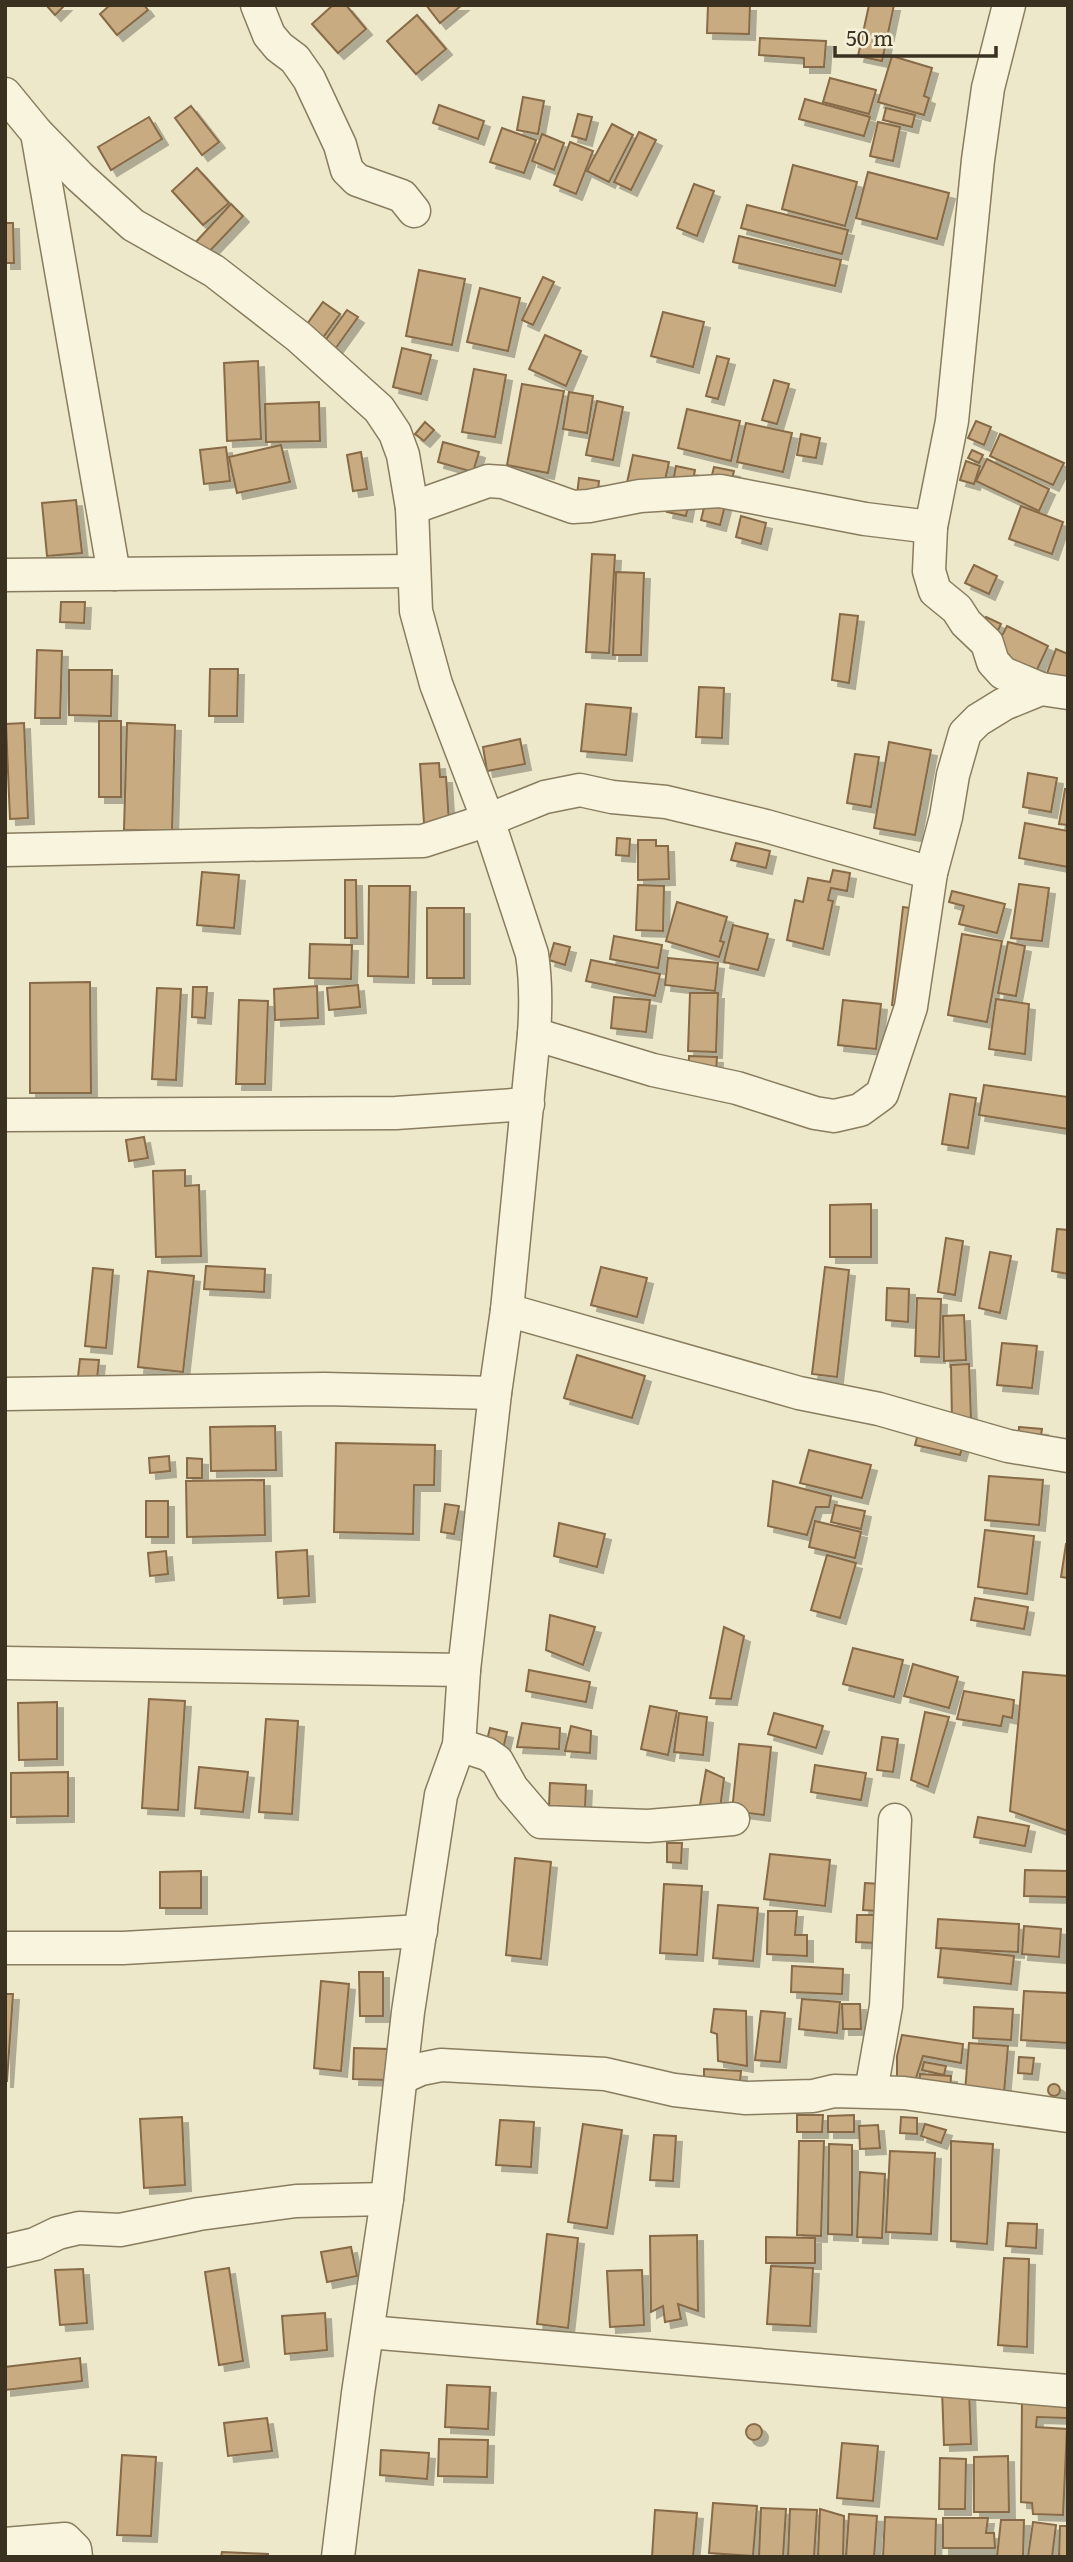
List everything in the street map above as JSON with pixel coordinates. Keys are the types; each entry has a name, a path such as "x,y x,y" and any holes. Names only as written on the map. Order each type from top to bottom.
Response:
{"street":[{"path":"257,5 269,35 295,59 309,79 340,145 347,170 357,180 402,196 414,211"},
{"path":"1009,5 988,89 978,160 952,421 931,527 929,571 935,592 957,609 967,624 987,643 993,662 1003,673 1054,691"},
{"path":"5,94 37,133 133,225 214,271 299,337 379,409 395,433 403,455 411,508 416,611 436,684 488,820 532,954 536,999 528,1104 507,1310 464,1670 459,1745 441,1795 338,2557"},
{"path":"37,133 114,574"},
{"path":"411,508 488,481 503,482 573,507 640,495 720,491 865,519 931,527"},
{"path":"5,575 414,571"},
{"path":"534,1034 653,1070 737,1088 815,1113 834,1116 860,1110 882,1094 911,1007 931,873 965,733 978,720 1004,704 1054,691"},
{"path":"5,850 423,841 488,820 545,797 580,790 691,808 766,826 931,873"},
{"path":"5,1115 396,1113 528,1104"},
{"path":"507,1310 799,1393 879,1409 1008,1446 1068,1456"},
{"path":"5,1394 324,1389 495,1393"},
{"path":"5,1663 464,1670"},
{"path":"459,1745 498,1760 512,1788 541,1822 648,1826 733,1819"},
{"path":"871,2091 886,2006 895,1819"},
{"path":"5,1948 123,1948 421,1931"},
{"path":"401,2078 421,2069 441,2065 605,2074 674,2090 746,2098 871,2091 904,2093 1068,2116"},
{"path":"5,2251 35,2244 58,2233 79,2228 120,2230 199,2214 296,2201 387,2199"},
{"path":"368,2332 1068,2391"},
{"path":"5,2544 65,2539 75,2549 76,2557"}],"building":[{"path":"46,5 65,5 55,15"},
{"path":"110,5 144,5 148,10 117,35 100,14"},
{"path":"333,5 346,5 366,29 338,53 312,24"},
{"path":"426,5 462,5 440,23"},
{"path":"708,5 750,5 749,34 707,33"},
{"path":"869,5 894,5 882,61 858,56"},
{"path":"417,15 446,49 416,74 387,41"},
{"path":"760,38 826,41 824,67 804,67 804,58 759,55"},
{"path":"892,56 932,68 924,96 929,98 924,115 878,102"},
{"path":"830,78 876,90 869,114 823,102"},
{"path":"523,97 544,101 538,134 517,130"},
{"path":"805,99 870,117 864,136 799,119"},
{"path":"439,105 484,121 478,139 433,123"},
{"path":"191,106 219,142 202,155 175,118"},
{"path":"886,108 915,115 912,127 883,120"},
{"path":"578,114 592,117 586,140 572,136"},
{"path":"149,117 162,139 111,170 98,147"},
{"path":"878,122 900,127 893,161 870,156"},
{"path":"612,124 633,135 609,182 587,171"},
{"path":"502,128 536,140 524,173 490,162"},
{"path":"639,132 656,140 631,190 614,182"},
{"path":"542,134 564,143 554,170 532,161"},
{"path":"570,142 593,151 576,194 554,185"},
{"path":"793,165 857,182 845,226 782,209"},
{"path":"197,168 229,203 203,225 172,191"},
{"path":"868,172 949,193 937,239 856,218"},
{"path":"694,184 714,191 697,236 677,228"},
{"path":"231,204 243,216 205,256 193,245"},
{"path":"747,205 848,230 842,254 741,228"},
{"path":"5,223 13,223 14,263 5,263"},
{"path":"739,236 841,260 835,286 733,262"},
{"path":"419,270 465,279 452,345 406,336"},
{"path":"543,277 554,282 533,325 522,320"},
{"path":"480,288 520,298 508,351 467,342"},
{"path":"323,302 340,314 319,343 302,331"},
{"path":"347,310 358,317 333,352 322,345"},
{"path":"663,312 704,322 693,367 651,356"},
{"path":"545,335 581,351 566,386 529,369"},
{"path":"402,348 431,355 421,394 393,387"},
{"path":"717,356 729,359 718,399 706,396"},
{"path":"258,361 261,439 227,441 224,363"},
{"path":"474,369 506,375 495,437 462,432"},
{"path":"774,380 789,384 777,424 762,420"},
{"path":"522,384 564,391 548,473 507,465"},
{"path":"569,392 593,396 587,433 563,429"},
{"path":"597,401 623,407 613,460 586,455"},
{"path":"319,402 320,441 266,442 265,404"},
{"path":"687,409 740,421 731,461 678,448"},
{"path":"976,421 991,427 984,445 968,438"},
{"path":"425,422 434,430 424,441 415,434"},
{"path":"746,423 792,433 783,472 737,462"},
{"path":"801,434 820,438 816,458 797,455"},
{"path":"1000,434 1064,463 1053,485 990,456"},
{"path":"443,442 479,452 473,472 438,462"},
{"path":"281,445 290,482 237,493 229,457"},
{"path":"226,447 230,481 204,484 200,450"},
{"path":"972,450 983,455 979,463 968,458"},
{"path":"361,452 367,489 353,491 347,455"},
{"path":"633,455 669,462 661,499 625,492"},
{"path":"987,459 1049,489 1039,511 976,481"},
{"path":"966,461 980,466 974,484 960,480"},
{"path":"676,466 695,470 686,516 667,512"},
{"path":"714,467 734,471 720,525 701,520"},
{"path":"579,478 599,481 597,498 577,495"},
{"path":"76,500 82,553 47,556 42,503"},
{"path":"1021,506 1063,522 1052,554 1009,539"},
{"path":"741,516 766,523 761,544 736,537"},
{"path":"592,554 615,555 609,653 586,652"},
{"path":"974,565 997,576 989,594 965,583"},
{"path":"616,572 644,573 641,655 613,655"},
{"path":"61,602 85,602 84,623 60,622"},
{"path":"840,614 858,616 849,683 832,680"},
{"path":"986,617 1001,624 994,639 979,632"},
{"path":"1007,626 1048,646 1034,676 1006,663 1009,655 995,649"},
{"path":"1056,649 1068,654 1068,684 1046,676"},
{"path":"37,650 62,651 60,718 35,718"},
{"path":"210,669 238,669 237,716 209,716"},
{"path":"69,670 112,670 111,716 69,715"},
{"path":"699,687 724,688 722,738 696,737"},
{"path":"586,704 631,708 626,755 581,751"},
{"path":"99,721 121,721 121,797 99,797"},
{"path":"24,723 28,818 10,819 6,724"},
{"path":"127,723 175,725 172,831 124,830"},
{"path":"520,739 525,764 487,771 483,747"},
{"path":"889,742 931,750 915,835 874,828"},
{"path":"855,754 879,757 871,807 847,803"},
{"path":"439,763 440,777 446,777 449,822 424,823 420,764"},
{"path":"1028,773 1057,778 1051,812 1023,807"},
{"path":"1065,789 1068,790 1068,825 1059,824"},
{"path":"1025,823 1068,831 1068,867 1019,858"},
{"path":"617,838 630,839 629,856 616,855"},
{"path":"638,840 656,840 656,846 668,846 669,879 638,880"},
{"path":"736,843 770,851 766,868 731,860"},
{"path":"833,870 850,873 847,891 831,888 828,900 833,901 823,949 787,940 795,900 803,902 808,878 830,882"},
{"path":"202,872 239,875 234,928 197,925"},
{"path":"345,880 356,880 357,938 345,938"},
{"path":"1019,884 1049,888 1042,941 1011,938"},
{"path":"638,885 664,886 663,931 636,930"},
{"path":"369,886 410,886 408,977 368,976"},
{"path":"952,891 1005,904 997,933 959,924 964,906 949,902"},
{"path":"677,902 727,917 720,941 724,942 719,957 666,941"},
{"path":"903,907 917,909 908,1006 892,1005"},
{"path":"427,908 464,908 464,978 427,978"},
{"path":"733,925 768,934 758,970 724,962"},
{"path":"962,934 1002,941 987,1022 948,1015"},
{"path":"614,936 662,945 658,968 610,959"},
{"path":"1008,942 1025,946 1016,996 998,993"},
{"path":"554,943 570,947 565,965 549,960"},
{"path":"310,944 352,945 351,979 309,978"},
{"path":"668,958 718,963 715,991 665,985"},
{"path":"591,960 660,974 655,996 586,981"},
{"path":"90,982 91,1093 30,1093 30,983"},
{"path":"358,985 360,1007 329,1010 327,988"},
{"path":"317,986 318,1018 275,1020 274,989"},
{"path":"193,987 207,987 205,1018 192,1017"},
{"path":"157,988 181,989 176,1080 152,1079"},
{"path":"690,993 718,993 716,1052 688,1051"},
{"path":"614,997 650,1000 646,1032 611,1028"},
{"path":"996,999 1029,1004 1025,1054 989,1049"},
{"path":"239,1000 268,1001 265,1084 236,1084"},
{"path":"843,1000 881,1004 876,1049 838,1045"},
{"path":"689,1056 717,1057 716,1071 689,1070"},
{"path":"984,1085 1068,1097 1068,1129 979,1115"},
{"path":"950,1094 976,1098 968,1148 942,1144"},
{"path":"144,1137 148,1158 129,1161 126,1140"},
{"path":"185,1170 185,1186 199,1185 201,1256 156,1257 153,1171"},
{"path":"871,1204 871,1257 830,1257 830,1205"},
{"path":"1057,1229 1068,1230 1068,1274 1052,1271"},
{"path":"946,1238 963,1241 955,1295 938,1292"},
{"path":"990,1252 1011,1256 1000,1313 979,1308"},
{"path":"206,1266 265,1269 264,1292 204,1289"},
{"path":"601,1267 647,1278 637,1317 591,1305"},
{"path":"825,1267 849,1270 837,1377 812,1374"},
{"path":"93,1268 113,1270 106,1348 85,1346"},
{"path":"148,1271 194,1276 183,1372 138,1367"},
{"path":"887,1288 909,1289 908,1322 886,1320"},
{"path":"917,1298 941,1299 939,1357 915,1356"},
{"path":"964,1315 966,1360 944,1361 943,1316"},
{"path":"1002,1343 1037,1346 1032,1388 997,1385"},
{"path":"577,1355 645,1376 632,1418 564,1398"},
{"path":"80,1359 99,1360 96,1388 77,1386"},
{"path":"969,1364 971,1419 952,1420 951,1365"},
{"path":"275,1426 276,1470 211,1471 210,1427"},
{"path":"1019,1427 1042,1429 1040,1442 1019,1440"},
{"path":"919,1430 964,1441 960,1455 915,1445"},
{"path":"336,1443 435,1445 434,1485 414,1485 413,1534 334,1532"},
{"path":"809,1450 871,1465 862,1498 800,1483"},
{"path":"169,1456 170,1471 150,1473 149,1458"},
{"path":"187,1458 202,1459 202,1478 187,1478"},
{"path":"989,1476 1043,1480 1039,1525 985,1520"},
{"path":"264,1480 265,1535 187,1537 186,1481"},
{"path":"773,1481 831,1496 829,1507 816,1507 807,1535 768,1526"},
{"path":"146,1501 168,1501 168,1537 146,1537"},
{"path":"445,1504 459,1506 454,1534 441,1532"},
{"path":"835,1505 865,1511 861,1529 831,1522"},
{"path":"815,1521 861,1532 855,1558 809,1547"},
{"path":"559,1523 605,1534 597,1567 554,1556"},
{"path":"985,1530 1034,1536 1027,1594 978,1587"},
{"path":"1068,1544 1068,1578 1061,1577"},
{"path":"307,1550 309,1596 278,1598 276,1552"},
{"path":"166,1551 168,1574 150,1576 148,1553"},
{"path":"827,1555 856,1563 840,1618 811,1610"},
{"path":"975,1598 1028,1607 1024,1629 971,1620"},
{"path":"550,1615 595,1627 583,1665 546,1650"},
{"path":"724,1627 744,1636 731,1699 710,1698"},
{"path":"853,1648 903,1660 894,1697 843,1684"},
{"path":"913,1664 958,1677 949,1708 904,1696"},
{"path":"529,1670 590,1682 586,1702 526,1691"},
{"path":"1023,1672 1068,1676 1068,1831 1010,1811"},
{"path":"964,1691 1014,1700 1012,1718 1003,1716 1001,1726 957,1719"},
{"path":"149,1699 185,1701 178,1810 142,1808"},
{"path":"57,1702 57,1759 19,1760 18,1703"},
{"path":"650,1706 677,1711 668,1755 641,1749"},
{"path":"925,1712 949,1717 928,1787 911,1780"},
{"path":"679,1713 707,1717 703,1755 674,1752"},
{"path":"774,1713 823,1726 816,1748 768,1734"},
{"path":"266,1719 298,1721 292,1814 259,1812"},
{"path":"522,1723 560,1728 559,1749 517,1747"},
{"path":"571,1726 591,1731 590,1753 565,1751"},
{"path":"490,1728 507,1732 503,1749 486,1744"},
{"path":"882,1737 898,1739 893,1772 877,1770"},
{"path":"739,1744 771,1747 764,1815 732,1811"},
{"path":"815,1765 866,1773 861,1800 811,1792"},
{"path":"199,1767 248,1772 243,1812 195,1808"},
{"path":"706,1770 724,1778 720,1809 699,1811"},
{"path":"68,1772 68,1816 11,1817 11,1773"},
{"path":"550,1783 586,1785 585,1808 549,1806"},
{"path":"978,1817 1029,1826 1025,1846 974,1837"},
{"path":"667,1843 682,1843 681,1863 667,1862"},
{"path":"770,1854 830,1860 825,1906 764,1899"},
{"path":"515,1858 551,1862 541,1959 506,1955"},
{"path":"1025,1870 1068,1871 1068,1897 1024,1896"},
{"path":"201,1871 201,1908 160,1908 160,1872"},
{"path":"865,1883 880,1884 878,1911 863,1910"},
{"path":"664,1884 702,1886 697,1955 660,1953"},
{"path":"718,1905 758,1908 753,1961 713,1958"},
{"path":"768,1911 797,1911 795,1935 807,1935 807,1956 767,1954"},
{"path":"857,1915 877,1915 876,1943 856,1942"},
{"path":"938,1919 1019,1924 1018,1952 936,1948"},
{"path":"1024,1926 1061,1929 1059,1957 1022,1954"},
{"path":"941,1948 1014,1956 1011,1984 938,1977"},
{"path":"792,1966 843,1969 842,1994 791,1992"},
{"path":"359,1972 383,1972 383,2016 360,2016"},
{"path":"321,1981 349,1984 341,2071 314,2068"},
{"path":"1024,1991 1068,1993 1068,2043 1021,2040"},
{"path":"5,1994 13,1994 7,2081 5,2081"},
{"path":"802,1999 840,2002 837,2033 799,2029"},
{"path":"842,2004 860,2004 861,2029 843,2029"},
{"path":"974,2007 1013,2009 1011,2040 973,2038"},
{"path":"714,2009 746,2011 747,2066 718,2061 717,2034 711,2032"},
{"path":"761,2011 785,2013 780,2062 755,2060"},
{"path":"902,2035 963,2044 961,2063 923,2056 915,2081 897,2077 897,2056"},
{"path":"969,2043 1008,2046 1004,2093 965,2091"},
{"path":"354,2048 389,2049 388,2080 353,2079"},
{"path":"1019,2057 1034,2058 1032,2074 1018,2073"},
{"path":"924,2062 946,2066 944,2075 922,2070"},
{"path":"704,2069 741,2071 740,2082 704,2080"},
{"path":"920,2074 951,2076 950,2093 919,2091"},
{"path":"1049,2085 1059,2085 1059,2095 1049,2095"},
{"path":"797,2115 823,2115 822,2132 797,2132"},
{"path":"854,2115 854,2132 828,2132 828,2116"},
{"path":"182,2117 185,2185 144,2188 140,2119"},
{"path":"901,2117 917,2118 917,2134 900,2133"},
{"path":"500,2120 534,2122 531,2167 496,2165"},
{"path":"583,2124 622,2130 607,2228 568,2222"},
{"path":"925,2124 946,2130 941,2143 921,2136"},
{"path":"878,2125 880,2148 860,2149 859,2126"},
{"path":"654,2135 676,2136 673,2181 650,2180"},
{"path":"799,2141 824,2141 821,2236 797,2235"},
{"path":"951,2141 993,2144 987,2244 951,2241"},
{"path":"829,2144 852,2145 852,2235 828,2234"},
{"path":"890,2151 935,2153 931,2234 886,2232"},
{"path":"860,2172 885,2174 882,2238 857,2237"},
{"path":"1008,2223 1037,2224 1036,2248 1006,2246"},
{"path":"547,2234 578,2238 568,2328 537,2324"},
{"path":"697,2235 698,2311 678,2304 681,2319 665,2322 663,2306 651,2312 650,2236"},
{"path":"766,2237 815,2238 815,2263 766,2263"},
{"path":"351,2247 357,2276 327,2282 321,2252"},
{"path":"1004,2258 1029,2259 1027,2347 998,2345"},
{"path":"771,2266 813,2268 810,2326 767,2324"},
{"path":"229,2268 243,2361 219,2365 205,2272"},
{"path":"83,2269 87,2323 60,2325 55,2270"},
{"path":"642,2270 644,2325 610,2327 607,2271"},
{"path":"325,2313 327,2350 285,2354 282,2316"},
{"path":"80,2358 82,2381 5,2390 5,2367"},
{"path":"447,2385 490,2387 488,2429 445,2427"},
{"path":"969,2389 971,2444 944,2445 942,2390"},
{"path":"1068,2401 1067,2418 1037,2417 1036,2427 1067,2429 1063,2515 1033,2514 1032,2503 1021,2502 1022,2402"},
{"path":"267,2418 272,2451 228,2456 224,2423"},
{"path":"754,2424 760,2426 760,2438 754,2440 748,2438 746,2432 748,2426"},
{"path":"439,2439 488,2440 487,2477 438,2476"},
{"path":"842,2443 878,2446 873,2501 837,2498"},
{"path":"381,2450 429,2453 427,2479 380,2475"},
{"path":"122,2455 156,2457 151,2536 117,2535"},
{"path":"1008,2456 1009,2512 974,2512 974,2457"},
{"path":"940,2458 966,2459 965,2509 939,2509"},
{"path":"713,2503 757,2506 753,2556 709,2553"},
{"path":"761,2508 786,2509 783,2557 759,2557"},
{"path":"790,2509 817,2510 814,2557 788,2557"},
{"path":"820,2509 844,2516 843,2557 818,2557"},
{"path":"655,2510 697,2513 693,2557 652,2557"},
{"path":"849,2514 877,2516 874,2557 846,2557"},
{"path":"885,2517 936,2519 935,2557 883,2557"},
{"path":"943,2518 988,2518 986,2533 994,2533 995,2548 943,2548"},
{"path":"1001,2520 1024,2520 1023,2557 997,2557"},
{"path":"1033,2522 1056,2525 1052,2557 1028,2557"},
{"path":"1060,2526 1068,2526 1068,2557 1059,2557"},
{"path":"222,2552 268,2554 268,2557 221,2557"}]}
